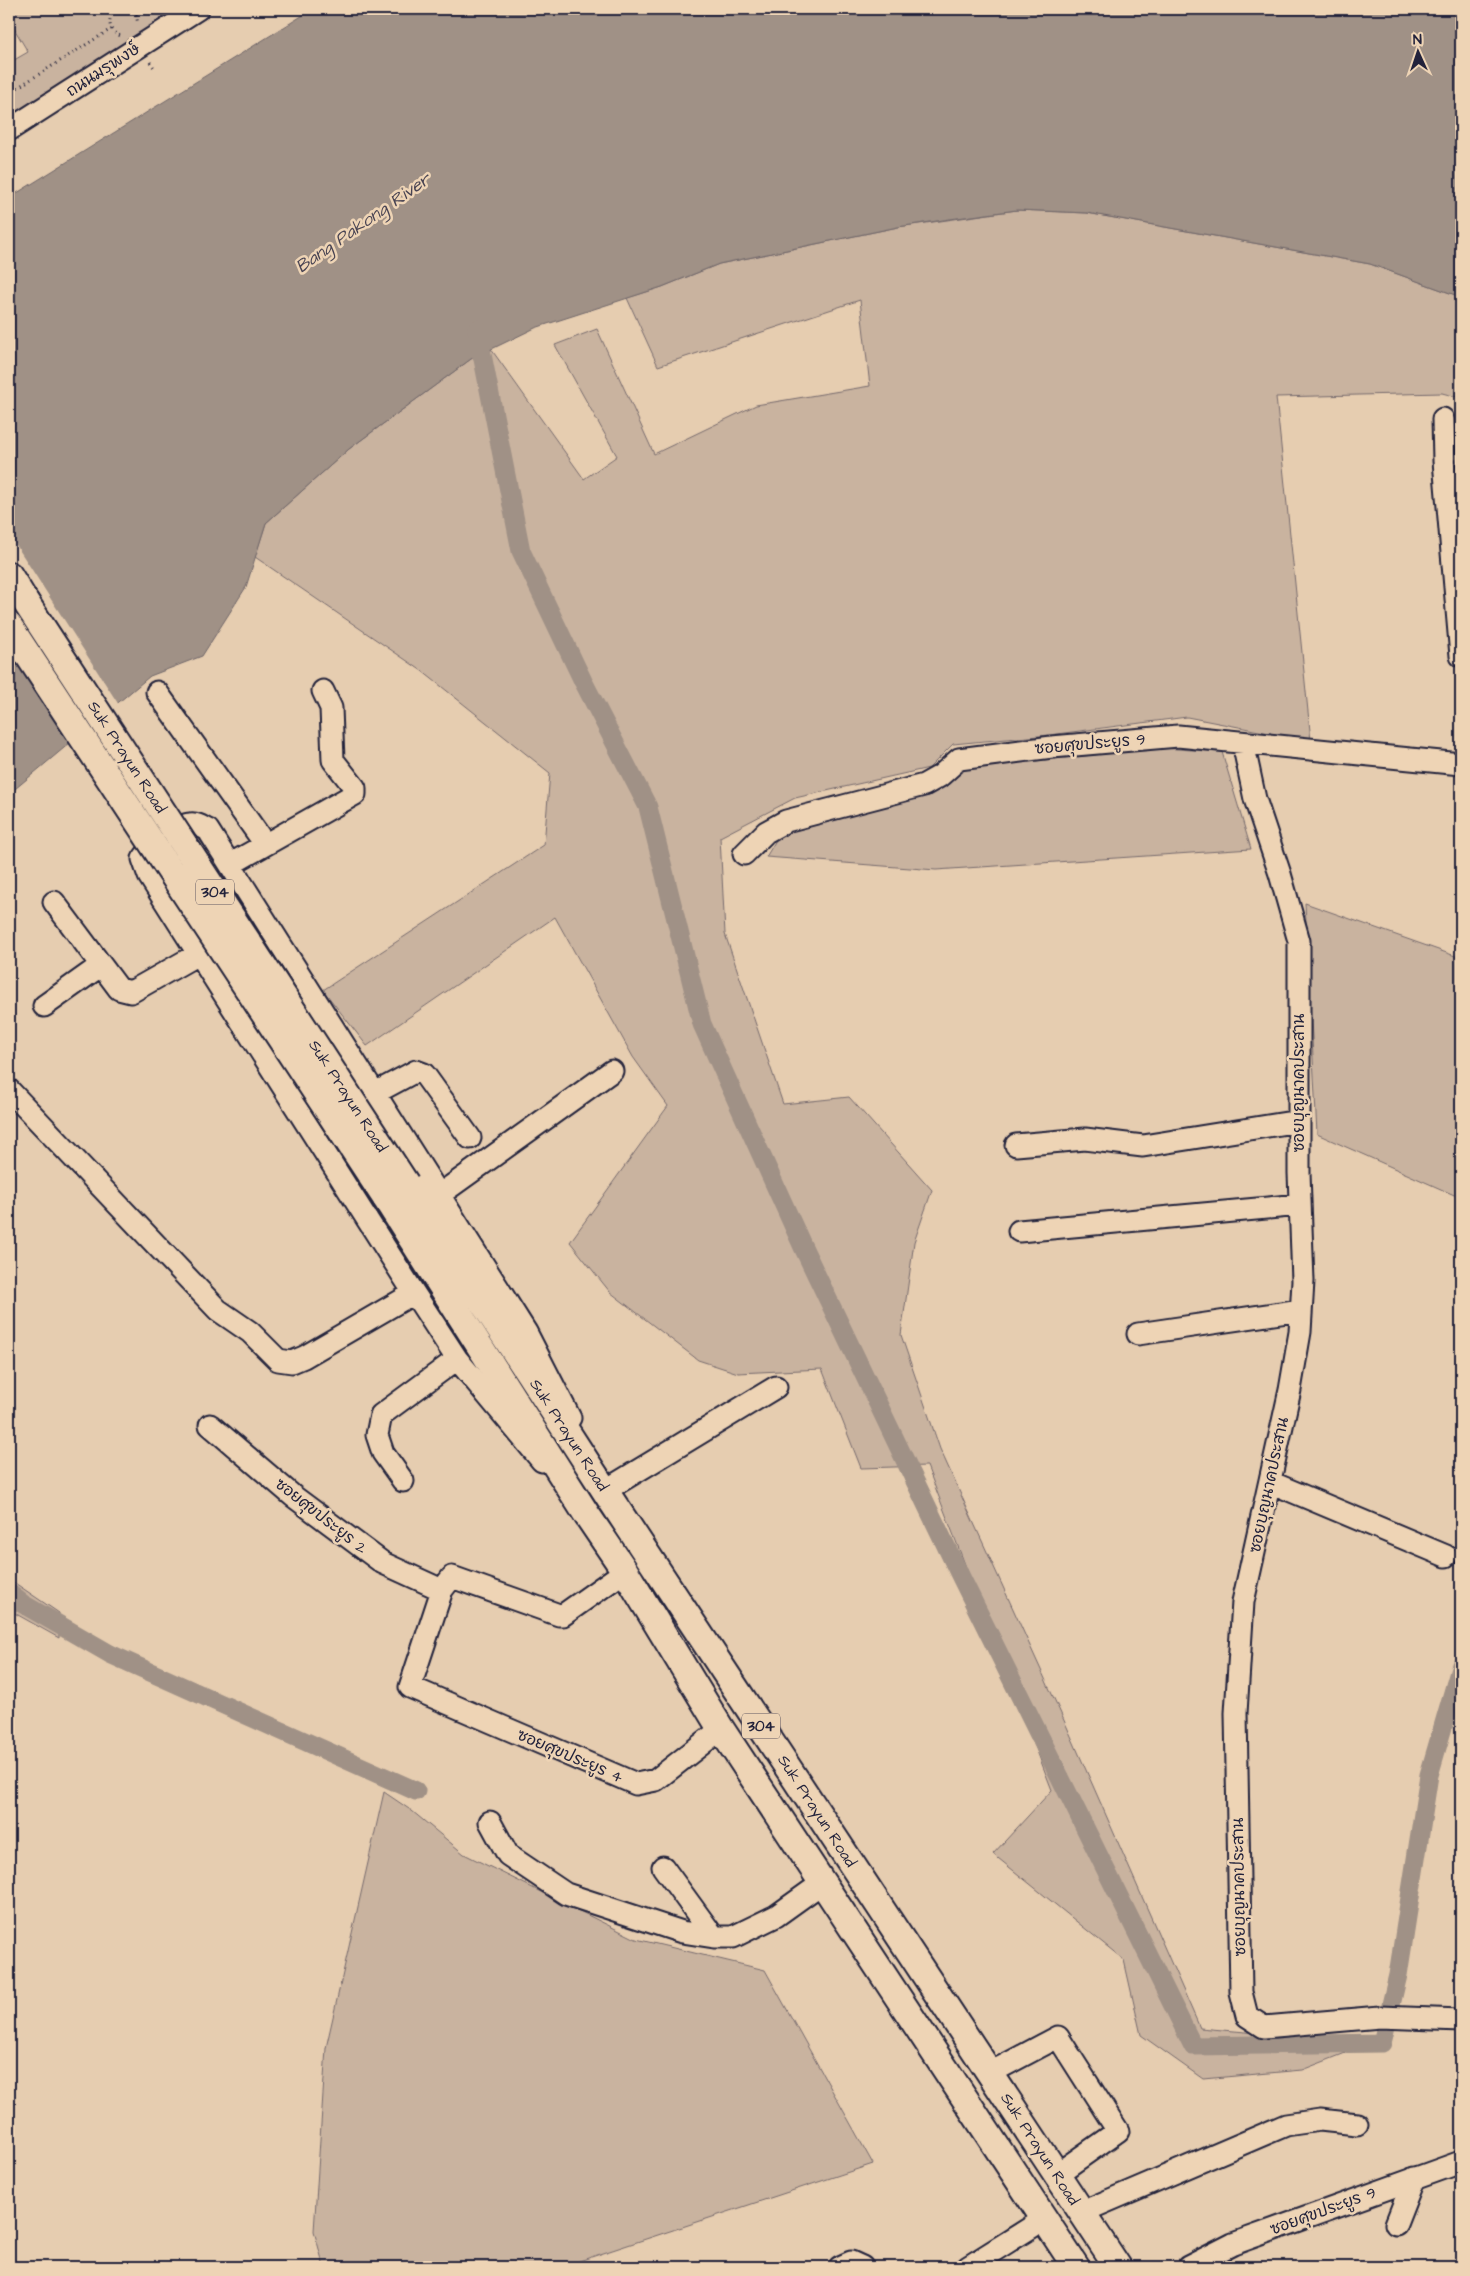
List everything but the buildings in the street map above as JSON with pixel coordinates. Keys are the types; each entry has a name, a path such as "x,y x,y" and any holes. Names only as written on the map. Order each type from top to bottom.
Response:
{"main road":[{"name":"Suk Prayun Road","path":"9,575 396,1190 586,1515 624,1571 721,1729 1046,2218 1076,2267"},
{"name":"Suk Prayun Road","path":"9,579 25,600"},
{"name":"Suk Prayun Road","path":"9,626 396,1190 609,1495 1118,2267"}],"street":[{"name":"ถนนมรุพงษ์","path":"9,130 198,9"},
{"path":"1443,419 1444,461 1461,656"},
{"path":"231,864 355,794 355,788 333,760 331,708 323,691"},
{"path":"157,692 265,844"},
{"name":"ซอยศุขประยูร 9","path":"744,854 766,832 786,821 924,785 940,776 959,759 1052,747 1178,736 1461,764"},
{"name":"ซอยบุญนาคประสาน","path":"1243,743 1255,799 1280,874 1299,941 1299,1121 1303,1281 1302,1310 1290,1390 1243,1602 1236,1713 1241,1992 1247,2016 1264,2027 1380,2017 1461,2020"},
{"path":"586,1515 457,1359 149,876 143,859 148,849 187,824 196,824 208,830 526,1332 609,1495 776,1387"},
{"path":"54,902 119,989 131,992 198,954"},
{"path":"44,1006 100,966"},
{"path":"374,1093 406,1074 416,1071 424,1074 470,1138"},
{"path":"439,1195 612,1072"},
{"path":"9,1090 218,1310 250,1332 278,1360 292,1362 304,1357 414,1293"},
{"path":"1016,1145 1085,1139 1143,1146 1299,1121"},
{"path":"1019,1230 1300,1205"},
{"path":"1138,1334 1302,1310"},
{"path":"403,1481 383,1453 377,1435 381,1415 457,1359"},
{"name":"ซอยศุขประยูร 2","path":"210,1425 293,1496 383,1564 442,1590"},
{"path":"1270,1482 1446,1556"},
{"path":"442,1590 448,1579 458,1578 555,1614 563,1615 624,1571"},
{"name":"ซอยศุขประยูร 4","path":"442,1590 410,1687 636,1784 656,1780 721,1729"},
{"path":"490,1822 508,1855 566,1894 682,1932 714,1937 733,1937 776,1916 822,1883"},
{"path":"663,1867 714,1937"},
{"path":"990,2073 1058,2036 1118,2131 1056,2174"},
{"path":"1082,2212 1286,2125 1320,2120 1357,2124"},
{"name":"ซอยศุขประยูร 9","path":"1188,2267 1233,2244 1461,2162"},
{"path":"1396,2224 1414,2178"},
{"path":"968,2267 1046,2218"},
{"path":"840,2267 851,2262 862,2267"}],"path":[{"path":"119,9 110,20 111,29 118,35 127,36"},
{"path":"128,9 136,14"},
{"path":"136,14 144,9"},
{"path":"136,14 137,27"},
{"path":"9,93 111,29"}],"shaded area":[{"path":"9,9 187,9 9,122 9,63 28,52 9,20"},
{"path":"1017,210 1087,213 1370,264 1461,297 1461,398 1442,393 1276,397 1311,741 1187,717 1049,735 953,744 929,768 795,798 720,837 725,934 783,1104 849,1097 932,1190 914,1242 901,1335 940,1449 1067,1727 1200,2028 1371,2043 1302,2070 1203,2079 1141,2035 1124,1960 993,1854 1052,1790 927,1466 861,1468 822,1369 738,1373 698,1360 610,1292 570,1242 668,1106 633,1057 555,917 367,1046 323,990 544,845 550,773 422,671 255,557 266,523 349,449 471,359 491,349 584,479 617,456 555,345 597,329 654,454 756,405 870,386 860,300 658,366 627,298 662,287 719,264 898,227"},
{"path":"1162,748 1222,752 1251,849 936,870 766,857 779,835 859,810 966,768"},
{"path":"1305,903 1461,958 1461,1198 1317,1134"},
{"path":"9,1579 59,1613 59,1638 9,1610"},
{"path":"384,1792 412,1811 464,1854 636,1939 765,1970 873,2164 561,2267 324,2267 314,2231 326,2048"}],"water":[{"name":"Bang Pakong River","path":"313,9 1461,9 1461,297 1370,264 1087,213 1017,210 950,219 898,227 719,264 662,287 535,328 471,359 349,449 266,523 246,587 202,656 150,676 9,794 9,198"}],"pier":[{"path":"9,534 119,705 72,745 9,648"}],"waterway":[{"path":"477,329 521,551 583,681 648,807 702,1024 803,1247 959,1573 1193,2046 1382,2043 1398,1975 1429,1775 1461,1665"},
{"path":"9,1593 23,1604 110,1654 416,1791"}]}
